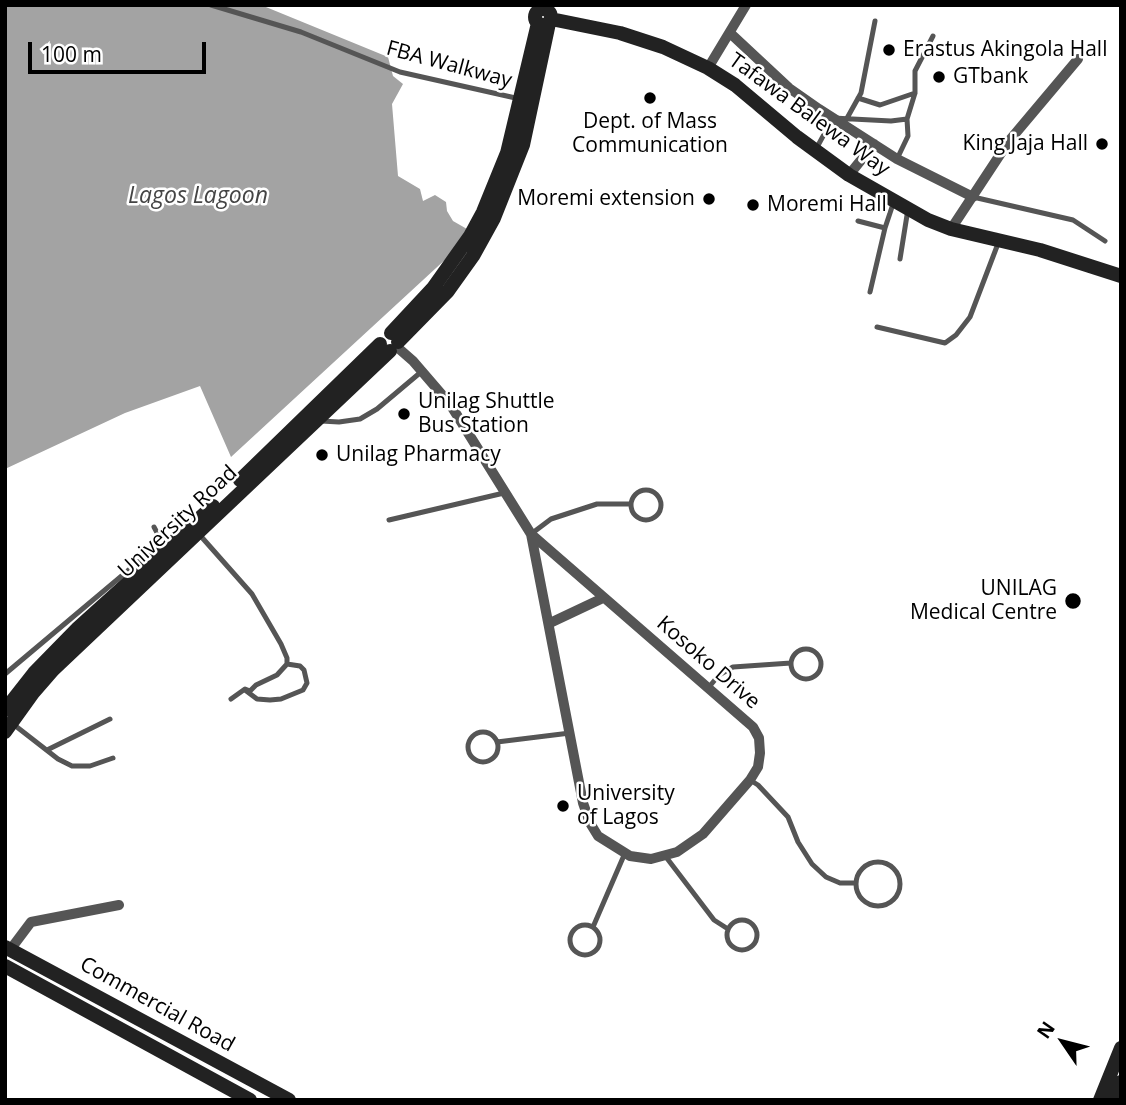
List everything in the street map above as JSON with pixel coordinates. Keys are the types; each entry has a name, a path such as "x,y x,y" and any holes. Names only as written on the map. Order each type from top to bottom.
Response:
{"main road":[{"name":"University Road","path":"7,722 53,670 318,421 391,343 470,236 500,173 527,101 545,14"},
{"name":"Tafawa Balewa Way","path":"545,14 663,47 708,68 735,85 849,175 908,209 951,229 1040,250 1121,276"},
{"name":"University Road","path":"7,722 34,673 79,628 391,343"},
{"name":"Commercial Road","path":"8,948 289,1100"},
{"name":"Commercial Road","path":"5,966 250,1100"},
{"path":"1100,1100 1121,1048"},
{"path":"1114,1100 1121,1082"}],"street":[{"path":"708,68 746,5"},
{"path":"730,33 789,88 833,118 897,159 973,197"},
{"path":"951,229 1009,141 1078,59"},
{"path":"849,175 874,144"},
{"name":"Kosoko Drive","path":"391,343 422,371 450,404 531,534 753,727 759,738 758,767 703,834 677,852 651,859 625,853 598,836 590,823 583,803 531,534"},
{"path":"550,623 603,598"},
{"path":"8,948 31,922 119,905"}],"lane":[{"name":"FBA Walkway","path":"211,5 301,32 400,72 527,101"},
{"path":"846,120 861,93 875,22"},
{"path":"897,159 908,136 907,119 915,93 915,71 933,36"},
{"path":"858,98 880,106 915,93"},
{"path":"815,150 833,118 891,121 907,119"},
{"path":"973,197 1073,220 1105,240"},
{"path":"870,292 894,201"},
{"path":"900,260 908,209"},
{"path":"858,221 885,229"},
{"path":"877,327 945,343 956,335 970,317 999,241"},
{"path":"318,421 359,419 377,409 422,371"},
{"path":"644,490 654,492 661,504 654,517 646,520 637,517 631,504 635,495 644,490"},
{"path":"389,520 504,493"},
{"path":"531,534 551,519 597,504 631,504"},
{"path":"5,674 162,542 154,527"},
{"path":"198,533 252,594 287,658 287,664 277,676 256,685 250,691 245,689"},
{"path":"804,650 814,652 821,664 818,673 806,679 793,672 791,663 795,654 804,650"},
{"path":"709,687 719,675 733,667 791,663"},
{"path":"245,689 257,699 281,699 298,693 307,683 307,676 300,666 287,664"},
{"path":"231,699 245,689"},
{"path":"47,750 110,719"},
{"path":"7,722 65,763 80,768 113,758"},
{"path":"497,742 570,733"},
{"path":"477,734 491,735 497,742 498,751 488,761 474,759 469,751 470,742 477,734"},
{"path":"750,780 788,817 798,842 812,864 827,877 840,883 856,883"},
{"path":"593,927 625,853"},
{"path":"666,856 714,920 728,929 730,943 737,949 746,949 756,939 753,926 745,921 735,922 728,929"},
{"path":"881,862 893,867 898,873 900,887 894,900 873,905 861,897 856,883 862,869 881,862"},
{"path":"583,925 593,927 600,939 597,948 590,954 580,954 571,943 571,934 583,925"}],"water":[{"name":"Lagos Lagoon","path":"5,5 261,5 388,57 393,76 403,84 392,104 398,176 420,189 423,201 435,195 446,202 447,211 453,221 467,229 461,245 231,457 200,386 125,413 5,469"}],"place":[{"name":"Erastus Akingola Hall","path":"889,50"},
{"name":"GTbank","path":"939,77"},
{"name":"Dept. of Mass Communication","path":"650,98"},
{"name":"King Jaja Hall","path":"1102,144"},
{"name":"Moremi extension","path":"709,199"},
{"name":"Moremi Hall","path":"753,205"},
{"name":"Unilag Shuttle Bus Station","path":"404,414"},
{"name":"Unilag Pharmacy","path":"322,455"},
{"name":"UNILAG Medical Centre","path":"1073,601"},
{"name":"University of Lagos","path":"563,806"}]}
